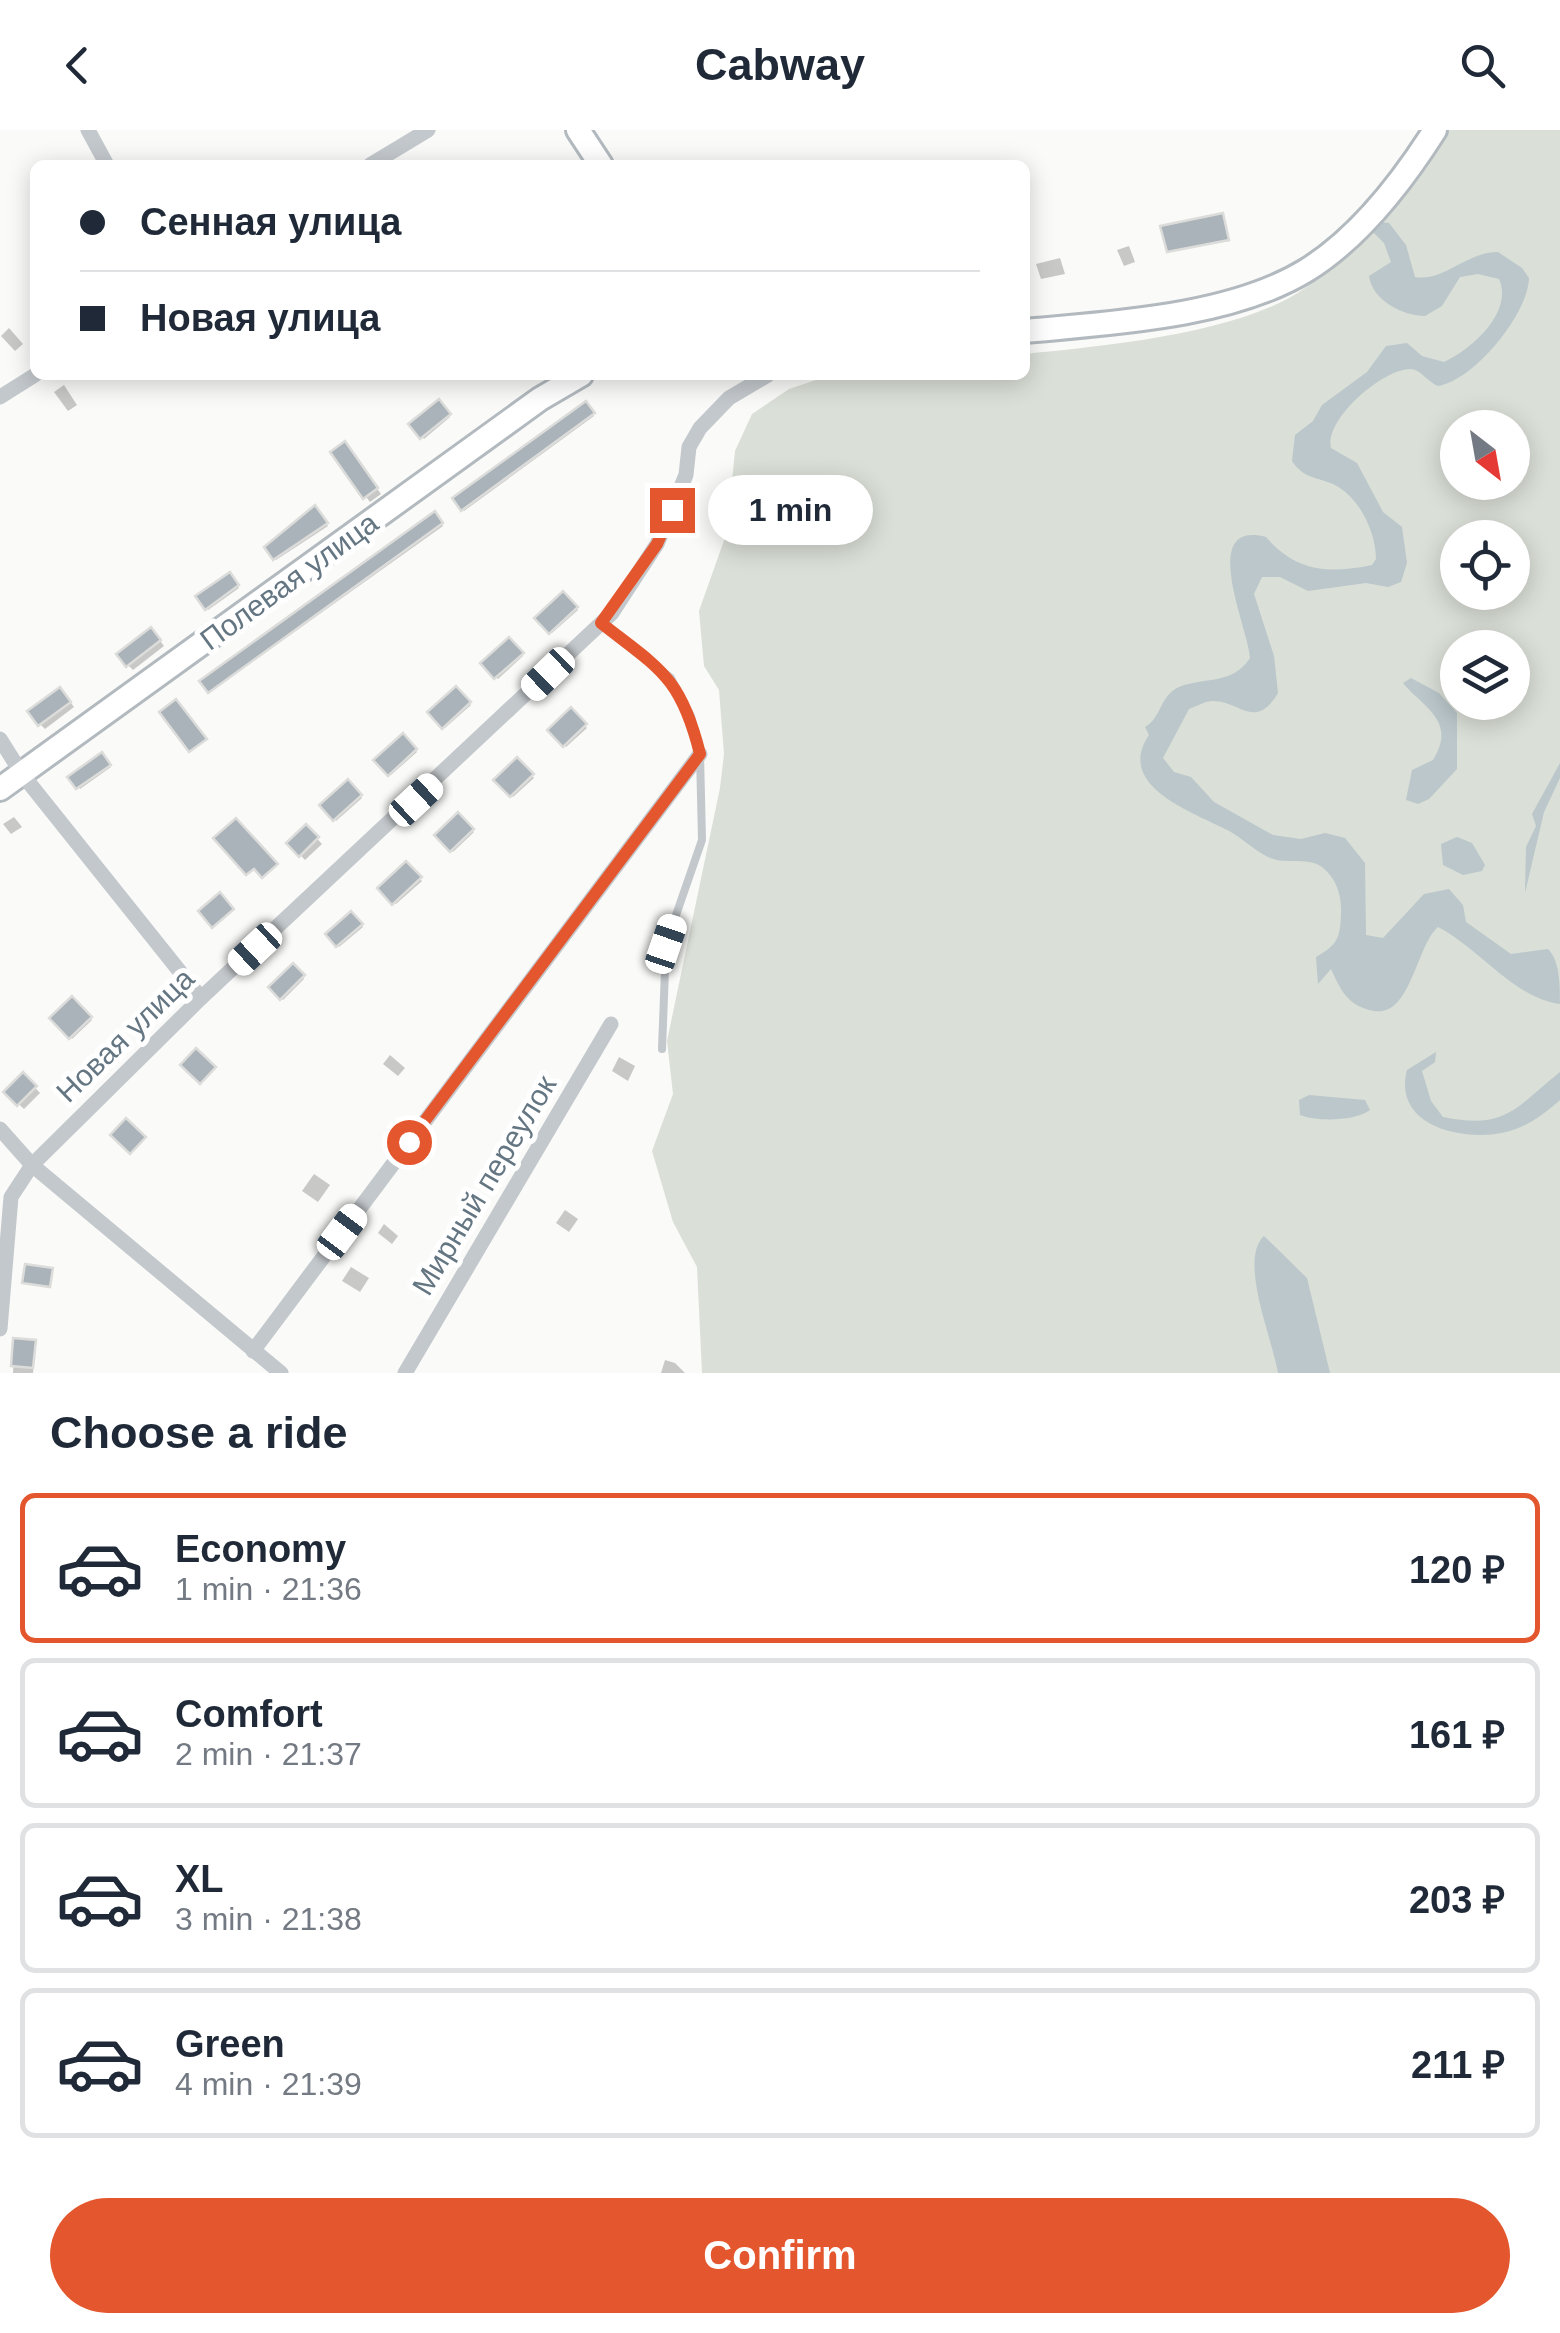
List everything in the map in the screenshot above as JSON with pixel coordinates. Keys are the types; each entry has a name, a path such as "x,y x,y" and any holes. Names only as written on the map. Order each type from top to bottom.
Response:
{"street":[{"path":"88,130 104,160"},
{"path":"378,160 428,130"},
{"path":"578,130 598,160"},
{"path":"1030,330 1156,317 1284,282 1308,269 1356,230 1401,179 1435,130"},
{"path":"0,396 30,378"},
{"name":"Полевая улица","path":"0,789 540,399 572,380"},
{"name":"Новая улица","path":"0,1329 11,1197 32,1165 202,998 601,623 657,544 686,475 689,448 700,428 729,398 760,380"},
{"path":"0,739 22,774 202,998"},
{"path":"253,1350 700,754"},
{"name":"Мирный переулок","path":"405,1373 612,1024"},
{"path":"0,1129 32,1165 280,1373"}],"lane":[{"path":"601,623 670,678 691,716 700,754 702,840 666,944 662,1050"}],"shaded area":[{"path":"1448,130 1560,130 1560,1373 702,1373 697,1267 673,1222 652,1151 673,1094 667,1041 724,754 719,690 704,666 699,611 727,532 735,451 752,414 789,389 816,380 1030,380 1030,353 1170,335 1245,317 1305,288 1346,253"},
{"path":"1381,222 1389,223 1406,245 1415,277 1436,275 1486,253 1498,252 1522,268 1529,278 1526,293 1509,327 1467,372 1438,386 1411,369 1386,377 1358,397 1331,436 1331,448 1357,463 1383,512 1402,527 1407,563 1401,582 1388,587 1366,583 1308,591 1280,577 1262,577 1254,594 1274,656 1278,693 1270,704 1254,712 1213,701 1189,709 1163,758 1174,772 1191,777 1214,802 1273,835 1301,839 1325,833 1345,838 1365,863 1366,935 1383,938 1424,894 1449,889 1463,905 1466,922 1511,954 1548,949 1557,967 1560,1004 1543,1000 1512,983 1438,927 1430,936 1405,992 1386,1010 1365,1009 1351,1001 1331,969 1318,984 1316,957 1336,940 1340,923 1339,895 1331,877 1317,864 1265,855 1231,832 1164,797 1142,770 1141,754 1149,735 1145,727 1168,696 1179,687 1235,673 1250,658 1232,580 1230,560 1234,544 1245,536 1266,537 1289,557 1314,568 1372,565 1376,559 1369,527 1351,497 1333,484 1305,474 1292,461 1295,435 1313,421 1322,405 1367,372 1386,346 1407,343 1422,356 1444,362 1477,339 1501,304 1499,279 1478,274 1460,277 1442,306 1425,316 1398,310 1376,292 1369,276 1391,262 1384,243 1373,232"},
{"path":"1411,678 1439,693 1440,720 1457,720 1457,769 1429,799 1418,804 1406,800 1412,770 1433,760 1441,734 1434,715 1403,683"},
{"path":"1560,763 1560,778 1544,812 1525,893 1526,847 1536,826 1532,814"},
{"path":"1457,837 1472,843 1485,865 1482,871 1463,875 1443,865 1441,844"},
{"path":"1436,1052 1435,1062 1422,1071 1431,1101 1443,1117 1482,1121 1496,1118 1520,1105 1560,1072 1560,1100 1535,1119 1506,1132 1472,1135 1436,1126 1421,1118 1405,1090 1407,1070"},
{"path":"1309,1095 1365,1100 1370,1110 1346,1118 1300,1115 1299,1100"},
{"path":"1264,1236 1307,1278 1330,1373 1278,1373 1256,1281 1257,1247"}],"building":[{"path":"1223,213 1229,240 1167,252 1160,226"},
{"path":"439,399 451,414 420,439 408,424"},
{"path":"586,401 595,413 461,511 452,498"},
{"path":"345,441 378,488 363,499 330,452"},
{"path":"315,505 328,523 273,560 264,547"},
{"path":"435,511 443,523 208,693 199,681"},
{"path":"230,572 239,585 205,610 195,596"},
{"path":"563,591 578,607 549,634 534,618"},
{"path":"151,627 161,640 126,667 116,654"},
{"path":"509,637 524,653 494,679 480,663"},
{"path":"456,686 471,702 442,729 427,712"},
{"path":"60,687 71,702 38,726 27,711"},
{"path":"176,699 207,739 189,752 159,712"},
{"path":"571,707 587,724 563,747 547,730"},
{"path":"403,733 417,749 388,776 373,760"},
{"path":"102,752 111,765 76,789 67,777"},
{"path":"517,757 534,774 510,797 493,780"},
{"path":"348,779 362,795 333,821 319,805"},
{"path":"458,812 474,829 450,852 434,835"},
{"path":"236,818 278,864 262,878 254,869 246,875 213,838"},
{"path":"306,824 319,837 299,857 286,843"},
{"path":"406,861 422,877 392,905 377,888"},
{"path":"220,892 234,909 212,928 198,911"},
{"path":"351,911 363,924 336,947 325,934"},
{"path":"293,963 305,975 280,1000 268,987"},
{"path":"72,996 92,1017 69,1039 49,1018"},
{"path":"196,1048 216,1067 200,1084 180,1065"},
{"path":"23,1072 37,1086 17,1106 3,1092"},
{"path":"126,1118 146,1137 130,1154 110,1135"},
{"path":"25,1264 53,1268 50,1287 22,1283"},
{"path":"13,1338 36,1340 33,1368 11,1366"}],"route":[{"path":"409,1142 700,754 691,716 670,678 601,623 657,544 672,510"}]}
